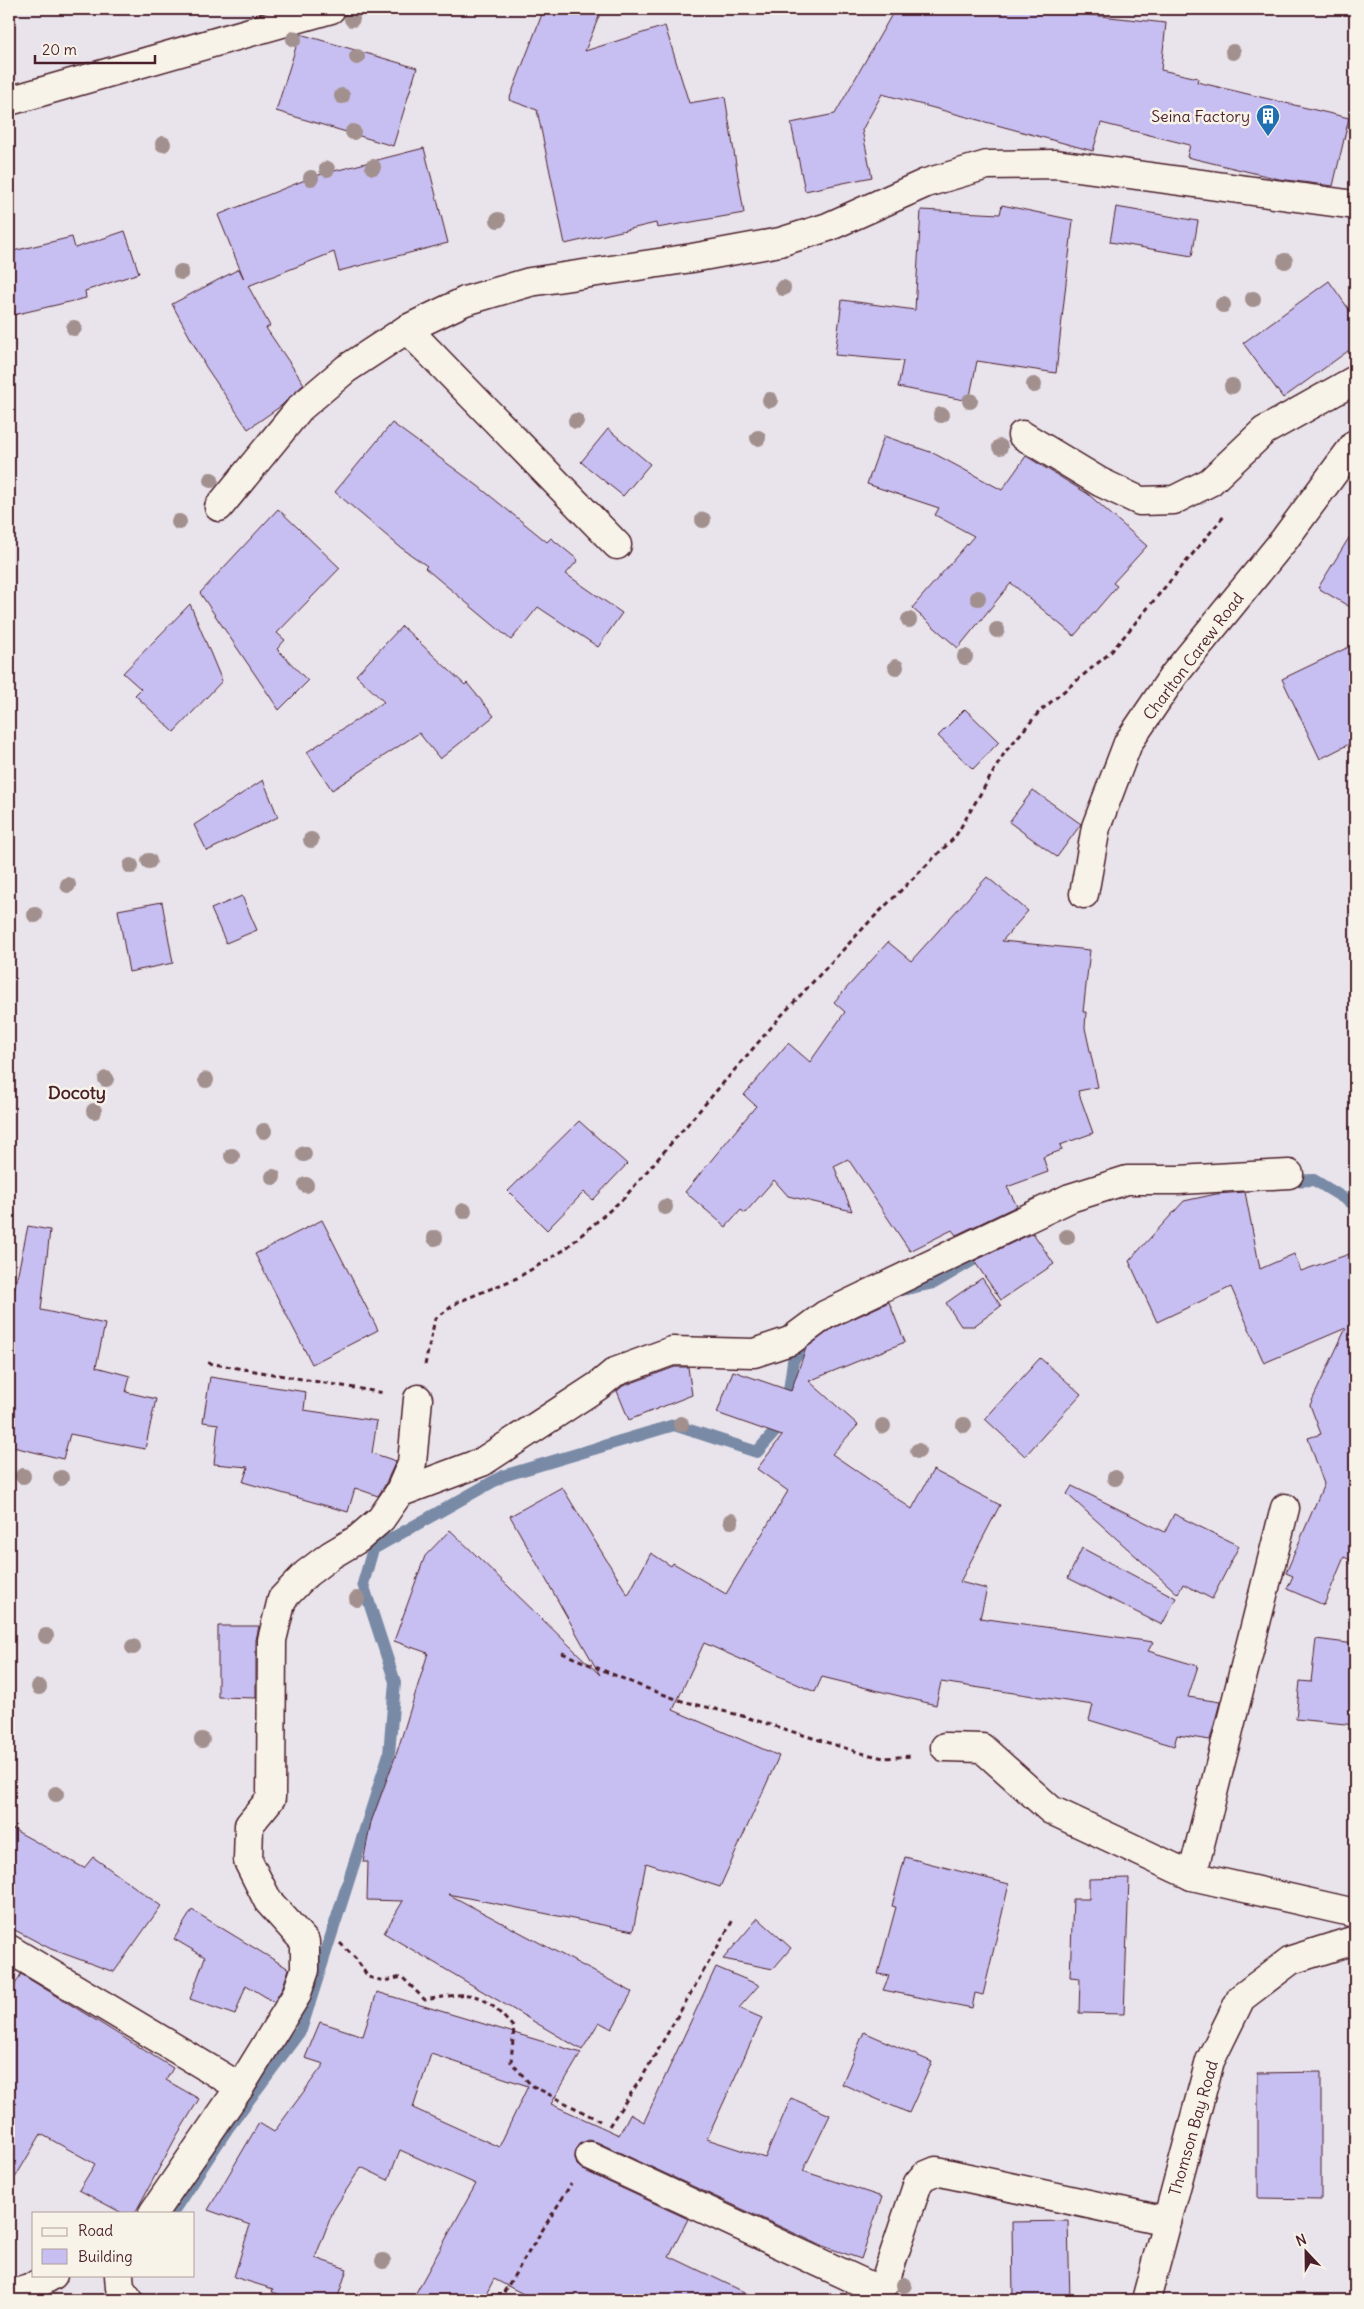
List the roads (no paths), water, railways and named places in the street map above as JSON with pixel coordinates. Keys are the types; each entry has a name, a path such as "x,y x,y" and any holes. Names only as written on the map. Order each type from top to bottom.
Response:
{"street":[{"path":"9,101 331,9"},
{"path":"219,507 300,408 346,369 407,329 465,301 530,282 692,258 780,242 828,227 926,183 987,165 1056,164 1355,204"},
{"path":"407,329 617,545"},
{"path":"1022,435 1100,482 1140,501 1174,500 1210,482 1264,432 1355,380"},
{"name":"Charlton Carew Road","path":"1084,894 1096,827 1128,743 1174,675 1284,540 1355,444"},
{"path":"399,1493 482,1462 598,1386 614,1372 672,1351 754,1353 790,1342 826,1315 1070,1198 1126,1180 1179,1180 1289,1174"},
{"path":"154,2212 240,2087 296,1996 305,1970 305,1942 268,1901 248,1861 249,1825 270,1798 272,1640 282,1599 306,1574 331,1555 358,1539 381,1519 399,1493 412,1464 418,1399"},
{"path":"1192,1876 1285,1508"},
{"path":"945,1747 982,1748 1051,1810 1192,1876 1355,1913"},
{"name":"Thomson Bay Road","path":"1146,2300 1210,2061 1241,1998 1291,1960 1355,1940"},
{"path":"9,1949 240,2087"},
{"path":"590,2156 872,2287 884,2284 918,2183 924,2176 936,2171 1167,2221"},
{"path":"9,2295 29,2289 50,2276"},
{"path":"119,2276 120,2288 129,2300"}],"waterway":[{"path":"1285,1181 1314,1180 1355,1205"},
{"path":"902,1290 934,1283 992,1249"},
{"path":"173,2212 228,2128 301,2030 389,1754 395,1682 363,1584 373,1549 503,1476 674,1425 757,1452 785,1420 793,1361 809,1337"}],"place":[{"name":"Seina Factory","path":"1268,137"}],"district":[{"name":"Docoty","path":"77,1092"}]}
